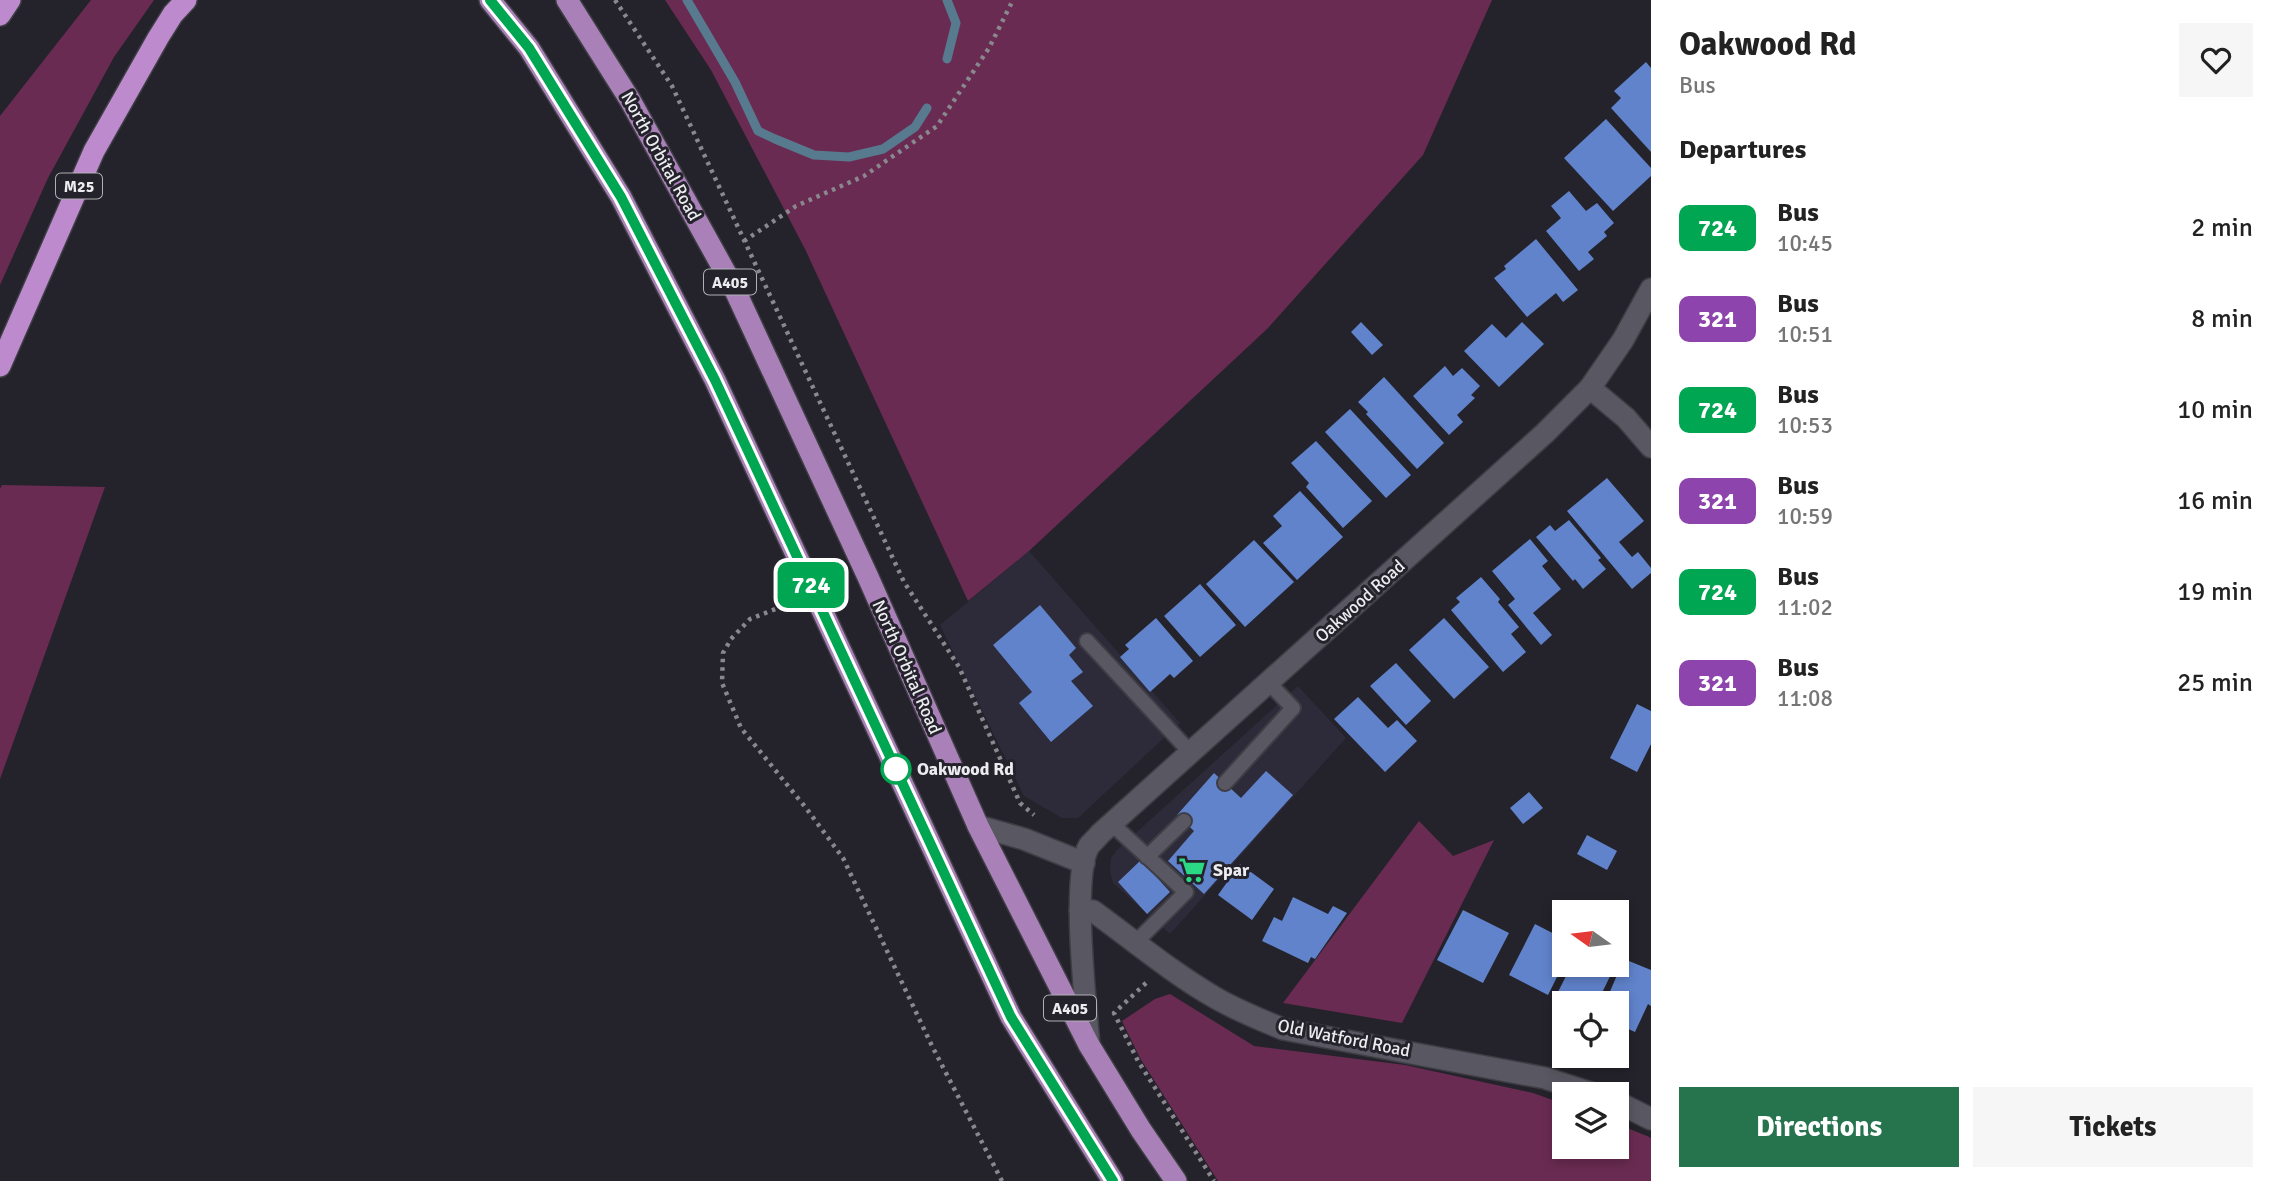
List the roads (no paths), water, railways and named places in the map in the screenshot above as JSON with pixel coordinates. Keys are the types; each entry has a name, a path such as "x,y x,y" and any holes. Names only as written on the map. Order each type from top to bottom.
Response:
{"highway":[{"path":"0,15 10,0"},
{"name":"M25","path":"0,366 94,151 158,38 173,14 186,0"},
{"name":"A405","path":"490,0 529,48 621,197 715,380 1011,1017 1113,1181"},
{"name":"North Orbital Road","path":"567,0 630,100 734,288 868,578 978,826 1089,1045 1176,1181"}],"street":[{"name":"Oakwood Road","path":"1089,1045 1080,910 1088,847 1545,433 1590,388 1623,340 1651,289"},
{"path":"1590,388 1626,418 1651,447"},
{"path":"978,826 1024,839 1084,863"},
{"name":"Old Watford Road","path":"1080,910 1093,911 1213,996 1250,1016 1283,1028 1557,1082"},
{"path":"1629,1108 1651,1119"}],"lane":[{"path":"1087,641 1191,753"},
{"path":"1225,783 1293,708 1269,683"},
{"path":"1147,856 1184,821"},
{"path":"1112,824 1186,892 1136,942"}],"waterway":[{"path":"687,0 735,82 758,131 775,139 814,155 849,157 883,149 915,127 927,108"},
{"path":"947,0 956,23 947,59"}],"place":[{"name":"Oakwood Rd","path":"896,769"},
{"name":"Spar","path":"1192,870"}]}
